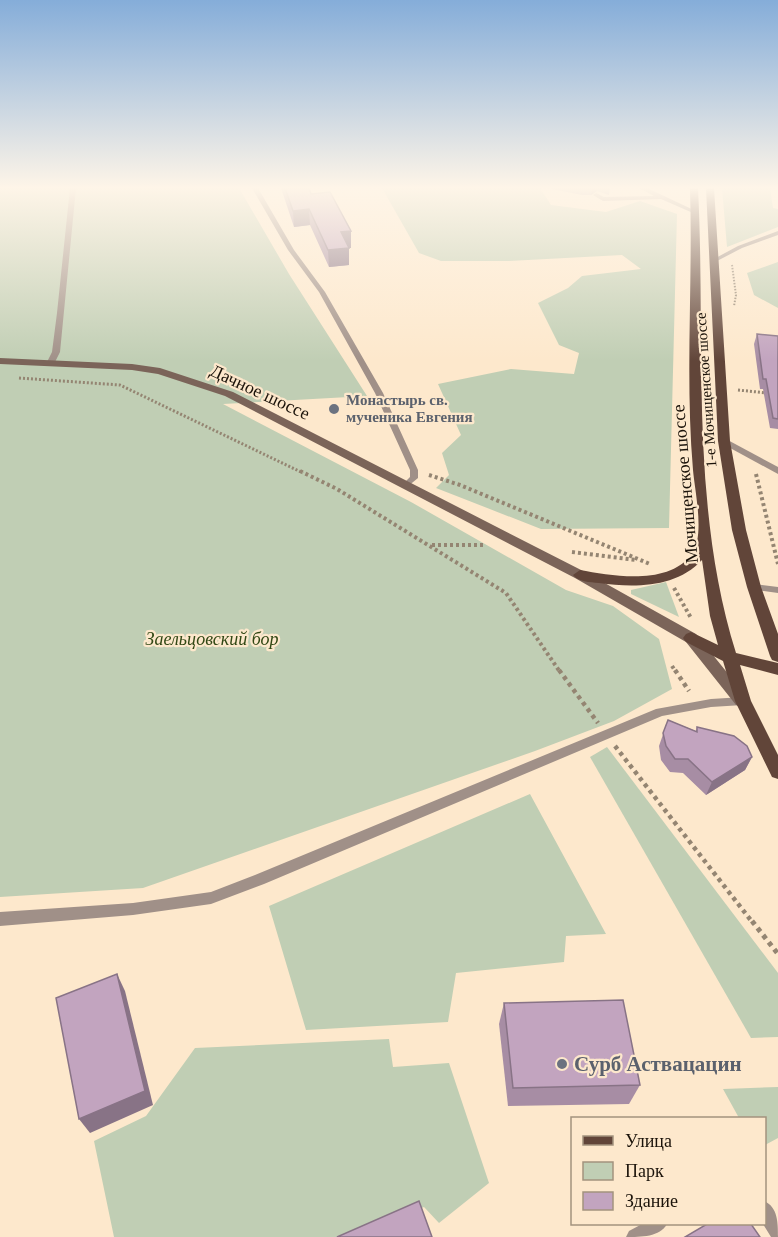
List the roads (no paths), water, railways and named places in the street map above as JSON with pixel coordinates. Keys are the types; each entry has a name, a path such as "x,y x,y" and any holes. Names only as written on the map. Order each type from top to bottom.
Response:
{"main road":[{"name":"Мочищенское шоссе","path":"697,246 696,435 706,540 717,616 743,701"},
{"name":"1-е Мочищенское шоссе","path":"714,246 724,441 739,530 754,587 778,656"},
{"path":"580,575 610,581 637,582 666,576 695,559 706,540"},
{"path":"691,638 729,657 778,669"},
{"path":"743,701 778,772"}],"street":[{"name":"Дачное шоссе","path":"0,361 132,367 160,371 229,394 580,575 691,638"},
{"path":"691,638 743,701"}],"lane":[{"path":"51,362 56,352 67,246"},
{"path":"289,246 322,292 379,393 414,470 414,478 407,484"},
{"path":"715,260 743,246"},
{"path":"724,441 778,471"},
{"path":"754,587 778,590"},
{"path":"0,919 133,909 211,898 660,712 698,704 743,701"},
{"path":"766,1211 778,1233"},
{"path":"635,1237 656,1225"}],"place":[{"name":"Монастырь св. мученика Евгения","path":"334,409"},
{"name":"Сурб Аствацацин","path":"562,1064"}],"park label":[{"name":"Заельцовский бор","path":"212,639"}]}
